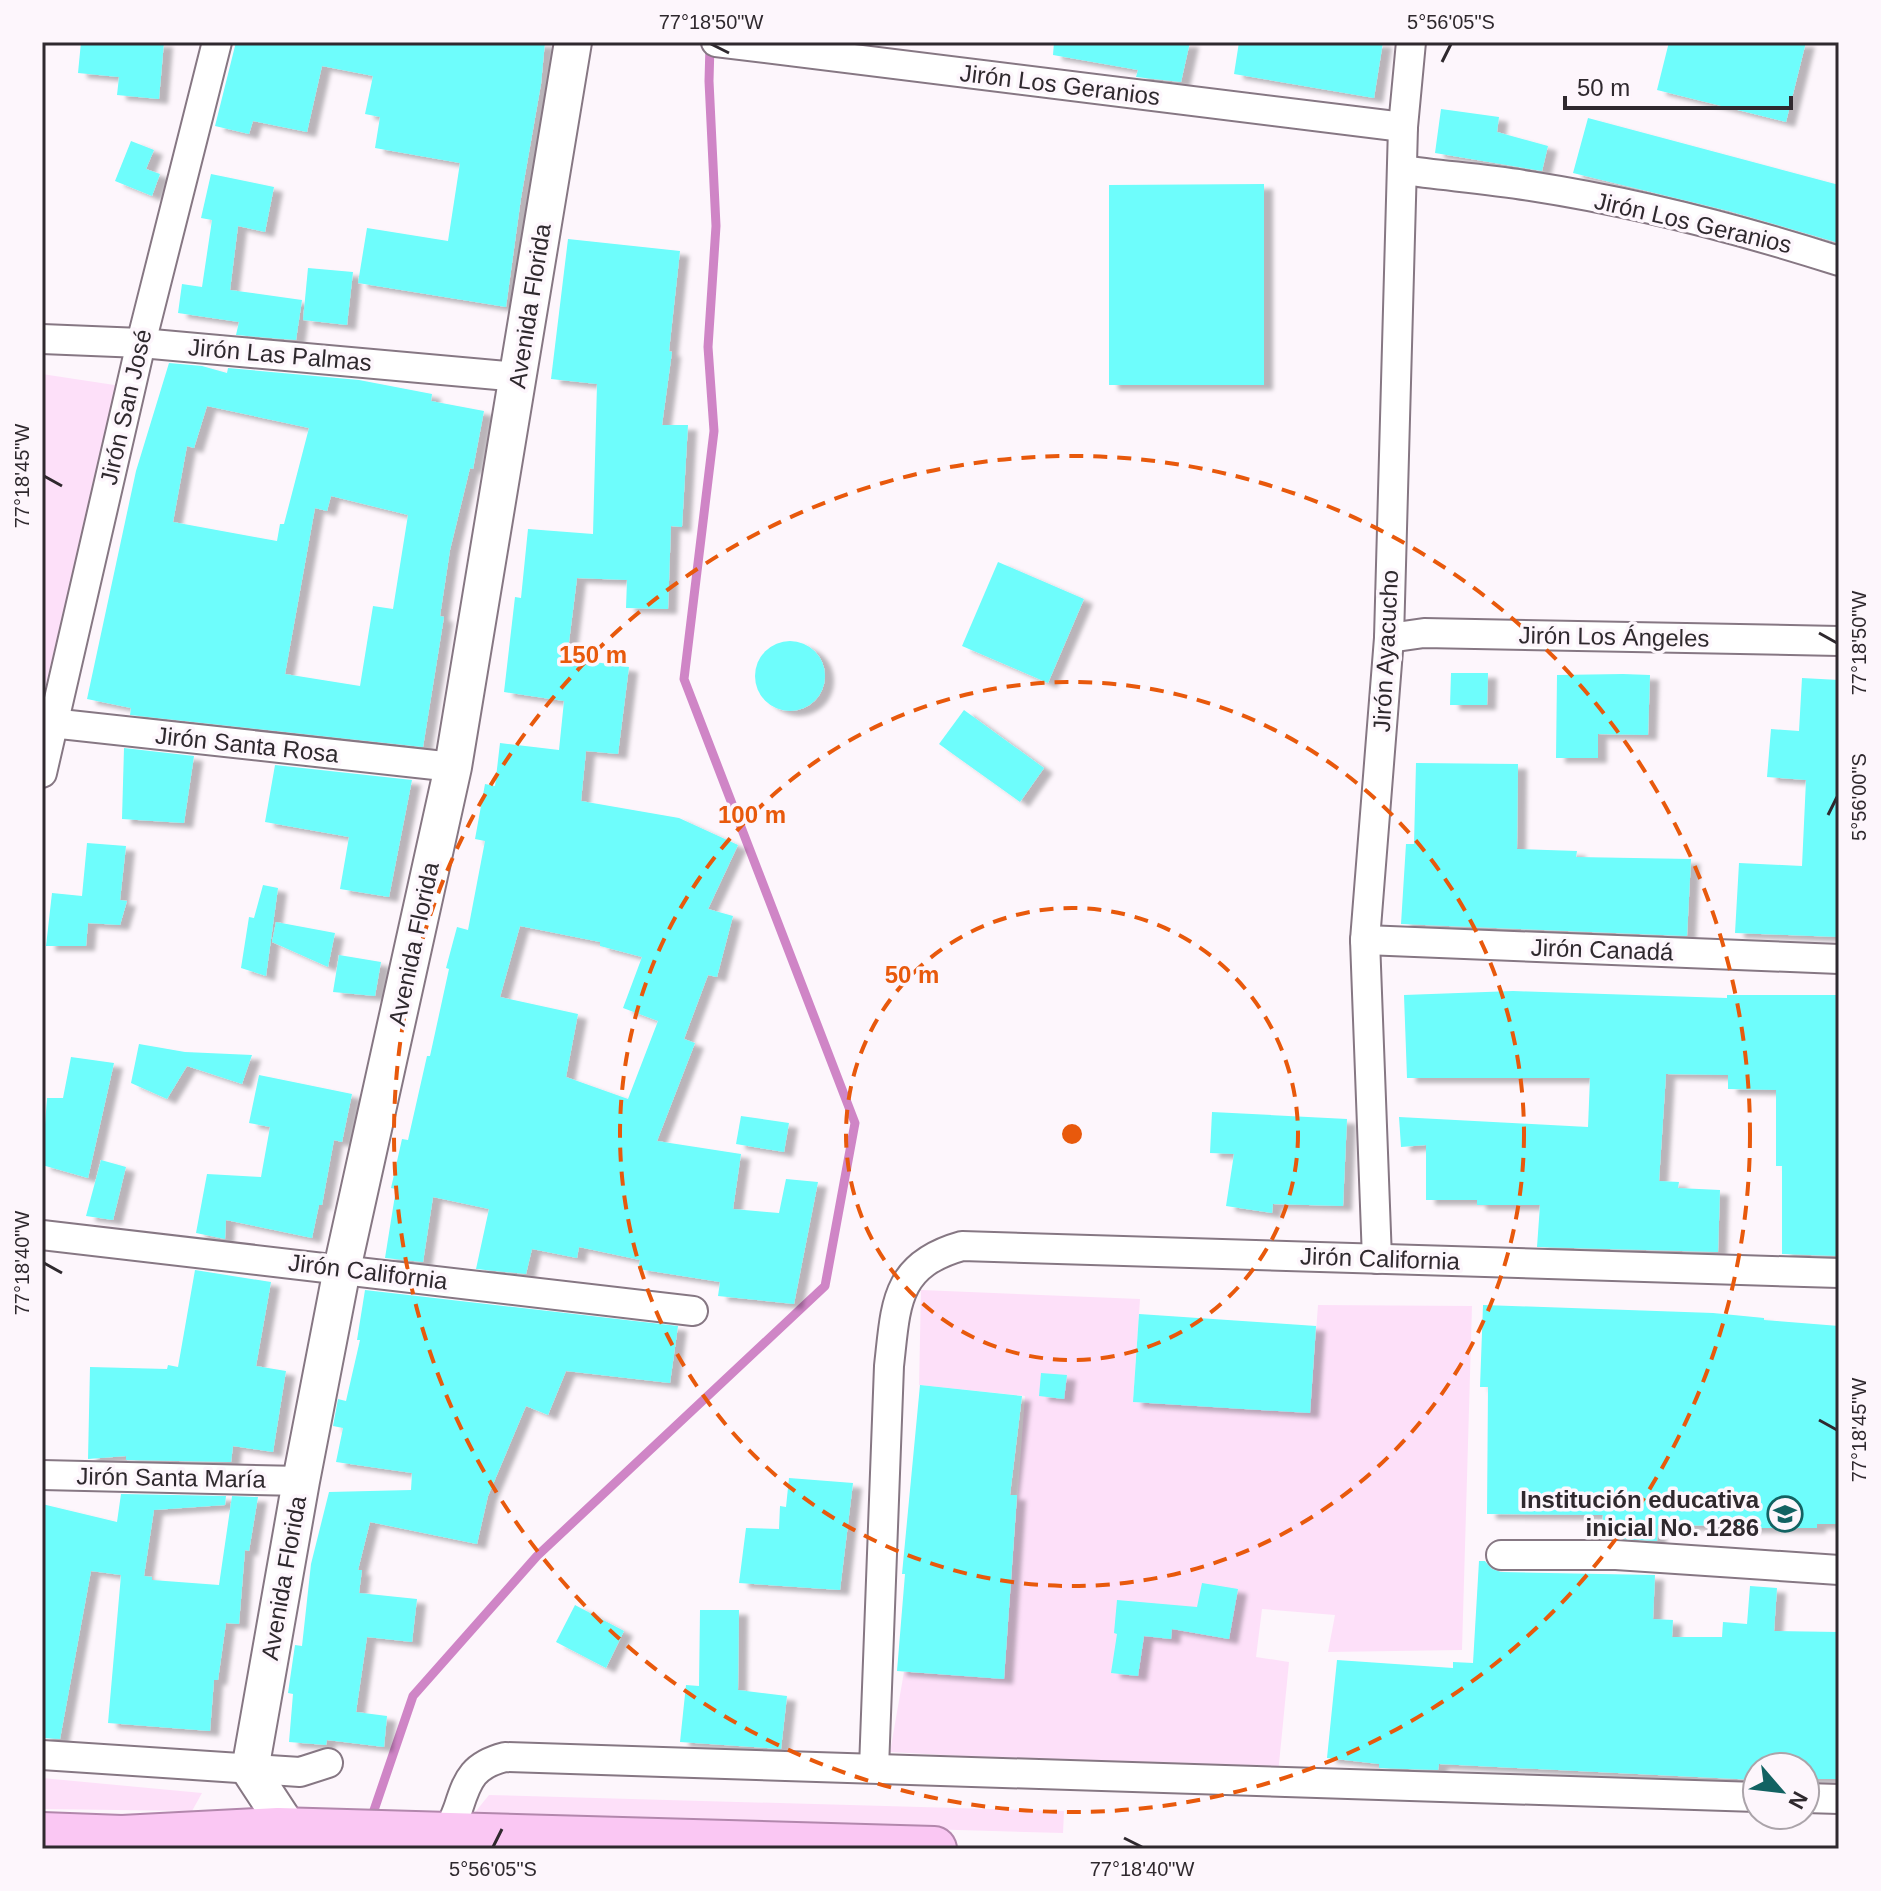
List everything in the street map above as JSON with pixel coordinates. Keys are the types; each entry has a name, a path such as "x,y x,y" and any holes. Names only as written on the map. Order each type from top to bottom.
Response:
{"highway":[{"path":"42,1835 122,1843 284,1837 934,1849"}],"street":[{"name":"Jirón San José","path":"42,773 47,723 217,42"},
{"name":"Avenida Florida","path":"250,1770 342,1269 453,767 573,42"},
{"name":"Jirón Los Geranios","path":"716,42 1403,127"},
{"name":"Jirón Ayacucho","path":"1377,1259 1365,940 1389,638 1403,127 1411,42"},
{"name":"Jirón Los Geranios","path":"1402,170 1531,186 1758,235 1839,261"},
{"name":"Jirón Las Palmas","path":"42,339 141,343 518,377"},
{"name":"Jirón Los Ángeles","path":"1389,638 1424,633 1839,641"},
{"name":"Jirón Santa Rosa","path":"47,723 453,767"},
{"name":"Jirón Canadá","path":"1365,940 1839,959"},
{"name":"Jirón California","path":"42,1235 693,1311"},
{"name":"Jirón California","path":"874,1768 889,1366 896,1307 913,1271 939,1252 962,1246 1839,1273"},
{"name":"Jirón Santa María","path":"42,1475 301,1481"},
{"path":"1501,1555 1616,1555 1839,1570"},
{"path":"42,1755 300,1772 328,1763"},
{"path":"446,1842 467,1781 484,1765 505,1757 1741,1796"},
{"path":"250,1770 284,1837"}],"shaded area":[{"path":"42,374 121,386 42,699"},
{"path":"921,1290 1140,1299 1133,1402 1310,1412 1318,1305 1472,1306 1462,1650 1328,1652 1335,1615 1262,1609 1256,1657 1289,1662 1278,1774 890,1752 904,1672 1004,1678 1025,1396 919,1385"},
{"path":"42,1778 202,1793 192,1811 42,1809"},
{"path":"489,1795 1064,1811 1063,1833 472,1816"}],"building":[{"path":"81,42 164,42 159,99 117,95 119,77 78,73"},
{"path":"236,42 545,42 506,307 358,283 367,228 448,241 460,163 375,148 380,117 365,114 373,76 322,66 307,132 253,121 249,134 215,126"},
{"path":"1054,42 1190,42 1181,82 1136,77 1138,70 1053,55"},
{"path":"1239,42 1383,42 1374,98 1234,74"},
{"path":"1669,42 1806,42 1786,122 1657,90"},
{"path":"1441,109 1499,117 1497,132 1548,146 1542,171 1435,153"},
{"path":"1588,118 1839,185 1839,243 1729,211 1573,173"},
{"path":"131,141 154,150 146,169 160,174 152,196 115,181"},
{"path":"211,174 274,187 265,232 238,226 230,290 302,300 296,340 236,335 239,322 178,313 182,284 202,287 212,220 201,218"},
{"path":"1264,184 1264,385 1109,385 1109,185"},
{"path":"568,239 680,251 669,351 672,352 662,425 688,425 682,527 671,526 668,609 626,608 627,580 577,578 567,658 629,667 618,754 586,751 581,801 679,818 738,845 708,909 733,916 717,977 708,975 684,1039 695,1043 657,1141 741,1154 733,1209 779,1213 786,1179 818,1182 794,1304 718,1296 720,1282 638,1269 640,1260 579,1247 577,1258 532,1249 526,1274 476,1269 489,1209 433,1197 423,1262 385,1258 396,1189 391,1188 402,1139 408,1140 427,1056 430,1056 457,927 468,930 485,841 475,839 485,784 495,786 500,743 559,750 564,701 504,692 515,597 521,598 528,529 593,534 597,384 551,379","holes":["520,926 600,942 600,946 642,957 623,1008 658,1021 628,1099 566,1077 578,1014 500,997"]},
{"path":"308,268 353,272 347,325 303,320"},
{"path":"169,363 202,366 227,373 228,368 359,380 432,394 431,401 484,411 473,469 470,468 450,550 440,616 444,617 423,747 130,715 131,708 87,699 136,471","holes":["207,406 309,428 277,541 173,522 187,446 194,448","331,496 408,515 393,609 373,606 360,686 285,674 315,508 327,511"]},
{"path":"998,562 1084,599 1048,683 962,646"},
{"path":"790,641 815,651 825,676 815,701 790,711 765,701 755,676 765,651"},
{"path":"1451,673 1488,673 1487,705 1450,705"},
{"path":"1557,675 1650,675 1648,735 1598,734 1598,758 1556,758"},
{"path":"1802,678 1839,680 1839,937 1735,933 1739,863 1802,866 1806,780 1767,777 1771,729 1799,731"},
{"path":"964,710 1044,768 1020,802 939,744"},
{"path":"124,748 194,756 184,823 122,819"},
{"path":"1416,763 1518,764 1517,849 1577,851 1576,857 1691,859 1687,936 1401,924 1406,844 1414,844"},
{"path":"275,765 412,780 389,897 340,889 349,837 265,822"},
{"path":"87,843 126,846 120,900 127,901 120,925 88,923 86,946 46,946 52,893 82,896"},
{"path":"263,885 278,888 266,976 241,968 249,917 254,918"},
{"path":"276,922 335,933 328,967 272,942"},
{"path":"339,955 381,962 375,996 333,992"},
{"path":"1513,991 1727,998 1727,995 1839,995 1839,1256 1782,1254 1782,1166 1776,1166 1776,1090 1728,1089 1728,1075 1666,1074 1659,1181 1679,1182 1678,1188 1720,1190 1718,1252 1537,1247 1540,1205 1477,1205 1477,1200 1426,1200 1426,1145 1401,1147 1399,1117 1588,1127 1590,1078 1407,1078 1404,995"},
{"path":"139,1044 185,1052 252,1055 242,1084 187,1066 167,1099 131,1083"},
{"path":"71,1057 114,1063 88,1178 42,1165 47,1098 63,1098"},
{"path":"259,1075 352,1094 342,1142 334,1140 322,1205 319,1205 312,1238 226,1220 225,1239 196,1233 207,1174 261,1177 270,1127 249,1123"},
{"path":"1212,1112 1347,1119 1343,1206 1273,1204 1272,1213 1226,1206 1234,1154 1210,1153"},
{"path":"741,1116 789,1123 784,1152 736,1144"},
{"path":"101,1160 126,1167 113,1220 86,1216"},
{"path":"195,1270 271,1282 256,1366 286,1371 273,1452 233,1446 231,1462 126,1460 126,1456 88,1459 90,1367 178,1367"},
{"path":"365,1290 678,1326 670,1383 566,1371 548,1415 526,1406 488,1496 477,1544 370,1522 358,1570 362,1570 359,1593 417,1599 412,1642 367,1637 356,1712 387,1716 384,1747 327,1740 326,1745 289,1742 293,1694 288,1693 295,1645 302,1646 311,1564 329,1492 411,1490 412,1473 336,1462 343,1428 333,1426 338,1399 346,1401 360,1340 357,1340"},
{"path":"1483,1305 1713,1313 1839,1326 1839,1524 1817,1524 1817,1528 1658,1525 1657,1541 1601,1538 1603,1515 1487,1514 1488,1387 1480,1387"},
{"path":"1139,1314 1316,1326 1310,1413 1133,1402"},
{"path":"1041,1373 1067,1375 1064,1399 1039,1396"},
{"path":"920,1385 1022,1396 1010,1495 1017,1495 1004,1679 897,1671 905,1574 902,1574"},
{"path":"789,1478 853,1483 840,1590 739,1583 746,1528 779,1529 780,1506 786,1507"},
{"path":"121,1494 226,1496 225,1505 154,1510 144,1576 152,1577 152,1580 219,1585 232,1496 258,1497 249,1551 245,1550 239,1624 226,1623 218,1680 214,1680 210,1731 108,1723 121,1575 91,1571 60,1739 42,1738 42,1504 117,1522"},
{"path":"1479,1561 1485,1561 1492,1569 1501,1572 1655,1575 1653,1619 1673,1620 1672,1637 1722,1637 1723,1622 1747,1624 1750,1586 1777,1588 1774,1631 1839,1632 1839,1779 1821,1779 1821,1751 1741,1751 1741,1779 1439,1764 1438,1770 1379,1768 1379,1764 1327,1758 1337,1660 1453,1668 1453,1662 1473,1663"},
{"path":"1202,1583 1238,1589 1229,1639 1172,1629 1171,1639 1144,1636 1138,1676 1111,1673 1117,1634 1114,1633 1117,1600 1197,1607"},
{"path":"575,1605 624,1631 606,1668 556,1642"},
{"path":"700,1610 739,1610 738,1690 787,1696 781,1749 680,1742 686,1685 699,1686"}],"waterway":[{"path":"371,1819 413,1696 537,1556 825,1286 855,1123 684,679 714,431 708,347 716,226 710,45"}],"place":[{"name":"Institución educativa inicial No. 1286","path":"1785,1514"}]}
